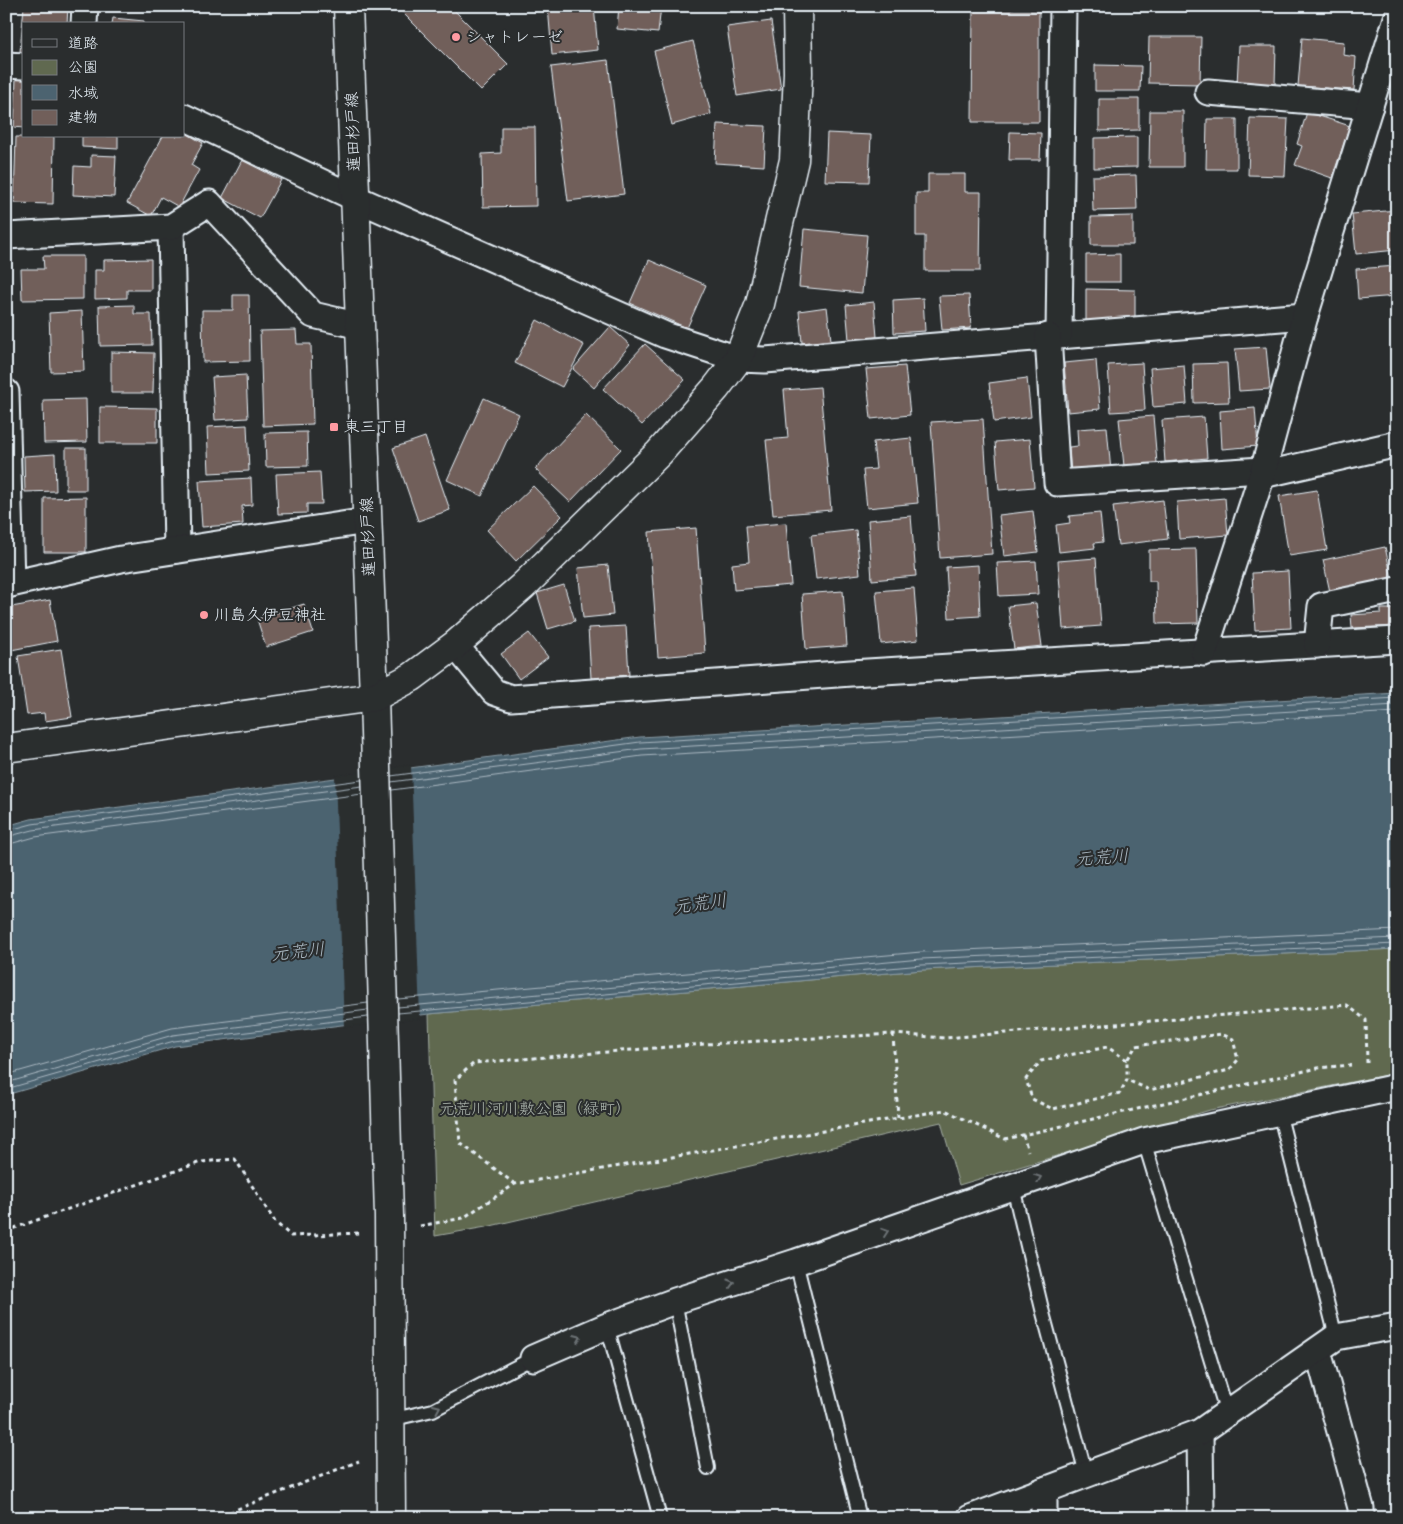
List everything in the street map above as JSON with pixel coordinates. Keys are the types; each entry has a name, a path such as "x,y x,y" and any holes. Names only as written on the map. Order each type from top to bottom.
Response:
{"street":[{"path":"84,22 85,6"},
{"name":"蓮田杉戸線","path":"348,6 374,697 389,1224 391,1518"},
{"path":"6,748 374,697 412,677 455,645 523,586 659,453 716,388 738,359 760,304 794,160 798,73 797,6"},
{"path":"1063,6 1054,336 1057,483 1262,472 1397,444"},
{"path":"1204,652 1262,472 1305,316 1370,106 1390,66 1397,18"},
{"path":"6,65 22,66"},
{"path":"1208,92 1370,106"},
{"path":"185,118 356,198 666,335 738,359 765,360 1305,316"},
{"path":"6,236 171,227 209,203 313,316 360,326"},
{"path":"171,227 177,550"},
{"path":"6,392 9,584 121,559 367,521"},
{"path":"1317,645 1321,606 1397,590"},
{"path":"455,645 494,692 511,698 851,673 1397,640"},
{"path":"533,1358 608,1326 674,1301 796,1262 1144,1141 1397,1087"},
{"path":"970,1518 1200,1432 1327,1344 1397,1326"},
{"path":"1327,1344 1361,1508 1361,1518"},
{"path":"1200,1432 1201,1518"},
{"path":"1044,1490 1044,1518"}],"lane":[{"path":"1279,1112 1327,1344"},
{"path":"1144,1141 1227,1414"},
{"path":"1013,1187 1042,1309 1086,1474"},
{"path":"796,1262 860,1518"},
{"path":"674,1301 708,1468"},
{"path":"608,1326 660,1518"},
{"path":"390,1420 433,1410 533,1358"}],"path":[{"path":"515,1184 460,1143 455,1080 474,1063 705,1044 893,1034 945,1038 1347,1005 1366,1020 1367,1063 1374,1062"},
{"path":"893,1034 898,1118"},
{"path":"1127,1060 1107,1047 1042,1061 1026,1079 1032,1099 1053,1109 1120,1093 1127,1080 1127,1060 1136,1046 1222,1034 1233,1039 1238,1060 1229,1070 1150,1090 1127,1080"},
{"path":"6,1231 201,1162 235,1158 275,1222 290,1236 389,1224 463,1218 515,1184 945,1110 1005,1139 1318,1068 1357,1064"},
{"path":"1023,1135 1029,1156"},
{"path":"215,1518 359,1461"}],"green space":[{"name":"元荒川河川敷公園（緑町）","path":"1397,949 1397,1073 1210,1110 959,1185 941,1122 486,1227 435,1236 429,1014 922,970"}],"water":[{"name":"元荒川","path":"1397,693 1397,949 922,970 429,1014 175,1046 6,1095 6,826 31,819 640,737"}],"pier":[{"path":"411,765 420,1018 344,1027 335,776"}],"building":[{"path":"24,6 68,6 67,22 23,22"},
{"path":"450,6 508,64 481,91 397,7"},
{"path":"548,6 594,6 598,50 552,55"},
{"path":"619,6 661,6 658,33 617,29"},
{"path":"973,10 1039,10 1039,122 972,122"},
{"path":"113,18 144,21 144,22 112,22"},
{"path":"771,21 781,89 737,96 727,27"},
{"path":"22,29 22,52 20,52"},
{"path":"1149,37 1201,37 1200,84 1148,83"},
{"path":"1302,38 1344,42 1343,55 1356,57 1354,90 1298,86"},
{"path":"693,41 711,114 672,125 654,51"},
{"path":"1239,46 1276,46 1275,85 1237,84"},
{"path":"608,60 624,194 568,201 551,67"},
{"path":"1095,65 1141,66 1140,91 1095,91"},
{"path":"16,79 22,80 22,128 14,127"},
{"path":"1099,99 1139,99 1139,130 1099,131"},
{"path":"1150,111 1183,111 1183,167 1149,167"},
{"path":"1307,112 1350,126 1332,178 1295,165 1302,146 1297,144"},
{"path":"1250,118 1288,119 1285,176 1248,175"},
{"path":"1207,119 1237,119 1237,169 1206,169"},
{"path":"717,124 766,126 764,166 715,163"},
{"path":"501,127 535,127 536,206 483,207 482,154 501,153"},
{"path":"1010,132 1041,133 1040,160 1009,160"},
{"path":"185,133 203,143 191,165 199,170 179,207 161,197 151,216 127,203 162,138 185,138"},
{"path":"827,133 871,135 869,182 825,181"},
{"path":"16,137 54,138 53,204 14,203"},
{"path":"1137,137 1137,167 1094,168 1094,138"},
{"path":"82,138 118,138 118,149 82,147"},
{"path":"91,155 116,156 114,197 73,195 74,166 91,167"},
{"path":"242,160 281,180 260,218 222,198"},
{"path":"928,174 965,174 965,192 981,192 980,271 925,271 925,236 916,236 916,193 928,193"},
{"path":"1136,175 1137,210 1093,211 1092,176"},
{"path":"1397,210 1397,250 1356,254 1352,214"},
{"path":"1133,216 1133,245 1091,245 1091,217"},
{"path":"804,229 867,235 862,293 799,287"},
{"path":"1120,254 1120,282 1086,282 1086,255"},
{"path":"43,256 83,256 83,299 22,300 21,269 44,269"},
{"path":"151,259 151,290 127,290 127,298 95,299 95,270 104,270 104,260"},
{"path":"649,260 706,285 687,328 630,303"},
{"path":"1397,266 1397,296 1358,299 1356,269"},
{"path":"1086,289 1135,290 1135,321 1086,321"},
{"path":"233,295 249,295 250,361 203,362 202,310 233,310"},
{"path":"969,295 971,328 942,330 939,296"},
{"path":"923,298 925,331 894,333 893,300"},
{"path":"874,302 877,337 849,340 846,305"},
{"path":"134,305 134,314 151,314 152,345 100,346 99,306"},
{"path":"827,307 831,340 802,343 799,311"},
{"path":"82,311 84,371 51,372 49,313"},
{"path":"537,320 584,345 562,387 515,363"},
{"path":"610,327 630,345 594,388 573,369"},
{"path":"296,330 297,344 311,344 313,424 263,426 260,331"},
{"path":"645,344 685,380 642,425 603,389"},
{"path":"1266,347 1270,389 1239,391 1235,349"},
{"path":"111,352 154,353 153,393 111,393"},
{"path":"1096,360 1100,409 1068,412 1064,363"},
{"path":"1142,363 1145,410 1111,412 1108,365"},
{"path":"1227,363 1229,402 1194,403 1193,364"},
{"path":"1184,365 1187,404 1153,407 1150,368"},
{"path":"905,366 910,415 871,419 866,369"},
{"path":"246,375 248,418 215,420 212,377"},
{"path":"1027,378 1031,417 994,422 989,383"},
{"path":"820,387 831,510 773,515 766,440 788,438 784,390"},
{"path":"484,398 519,414 482,496 447,480"},
{"path":"86,399 87,442 44,443 43,400"},
{"path":"100,407 157,408 157,443 100,443"},
{"path":"1255,408 1258,446 1222,449 1220,411"},
{"path":"586,415 621,449 570,502 535,469"},
{"path":"1153,416 1157,463 1124,466 1119,419"},
{"path":"1204,417 1207,458 1165,462 1162,420"},
{"path":"983,419 992,554 940,558 931,422"},
{"path":"247,425 249,471 209,473 207,427"},
{"path":"1107,427 1111,472 1071,475 1069,447 1078,446 1077,429"},
{"path":"307,432 308,466 266,467 265,433"},
{"path":"425,437 450,510 418,521 393,448"},
{"path":"911,438 918,503 867,508 863,470 876,469 873,442"},
{"path":"1030,439 1034,487 999,490 995,442"},
{"path":"66,448 86,448 86,490 66,490"},
{"path":"55,454 56,491 25,492 24,456"},
{"path":"1397,468 1397,491 1391,469"},
{"path":"320,472 322,504 307,504 307,513 278,514 276,474"},
{"path":"251,478 252,505 242,506 243,524 202,527 199,481"},
{"path":"533,486 562,516 516,561 487,530"},
{"path":"1317,490 1327,550 1289,556 1279,496"},
{"path":"86,497 86,552 44,552 44,498"},
{"path":"1225,498 1228,535 1179,539 1177,502"},
{"path":"1163,500 1168,539 1118,545 1113,506"},
{"path":"1033,511 1038,552 1004,556 999,515"},
{"path":"1100,513 1103,542 1094,543 1095,548 1059,552 1056,525 1070,523 1069,516"},
{"path":"911,516 916,576 872,580 868,520"},
{"path":"786,523 791,585 734,590 732,564 749,562 746,526"},
{"path":"696,528 705,653 658,657 649,532"},
{"path":"856,530 860,574 816,579 811,535"},
{"path":"1385,547 1392,579 1330,592 1323,560"},
{"path":"1196,549 1198,623 1157,624 1156,581 1149,581 1149,550"},
{"path":"1096,558 1101,626 1063,629 1058,561"},
{"path":"1036,561 1038,594 999,596 997,563"},
{"path":"608,565 613,615 583,618 578,568"},
{"path":"978,565 980,616 949,618 946,567"},
{"path":"1288,571 1291,628 1255,630 1252,573"},
{"path":"564,585 575,621 548,629 537,593"},
{"path":"914,588 918,640 881,644 876,591"},
{"path":"843,591 847,646 806,649 802,594"},
{"path":"50,600 57,641 6,651 6,608"},
{"path":"1036,603 1042,646 1014,649 1008,606"},
{"path":"304,604 313,632 266,647 257,619"},
{"path":"1381,609 1397,609 1397,626 1352,628 1351,615 1381,613"},
{"path":"626,626 629,675 591,678 588,628"},
{"path":"529,633 548,657 519,679 501,654"},
{"path":"61,649 72,717 45,721 44,713 27,715 18,656"}],"place":[{"name":"シャトレーゼ","path":"456,37"},
{"name":"東三丁目","path":"334,427"},
{"name":"川島久伊豆神社","path":"204,615"}]}
